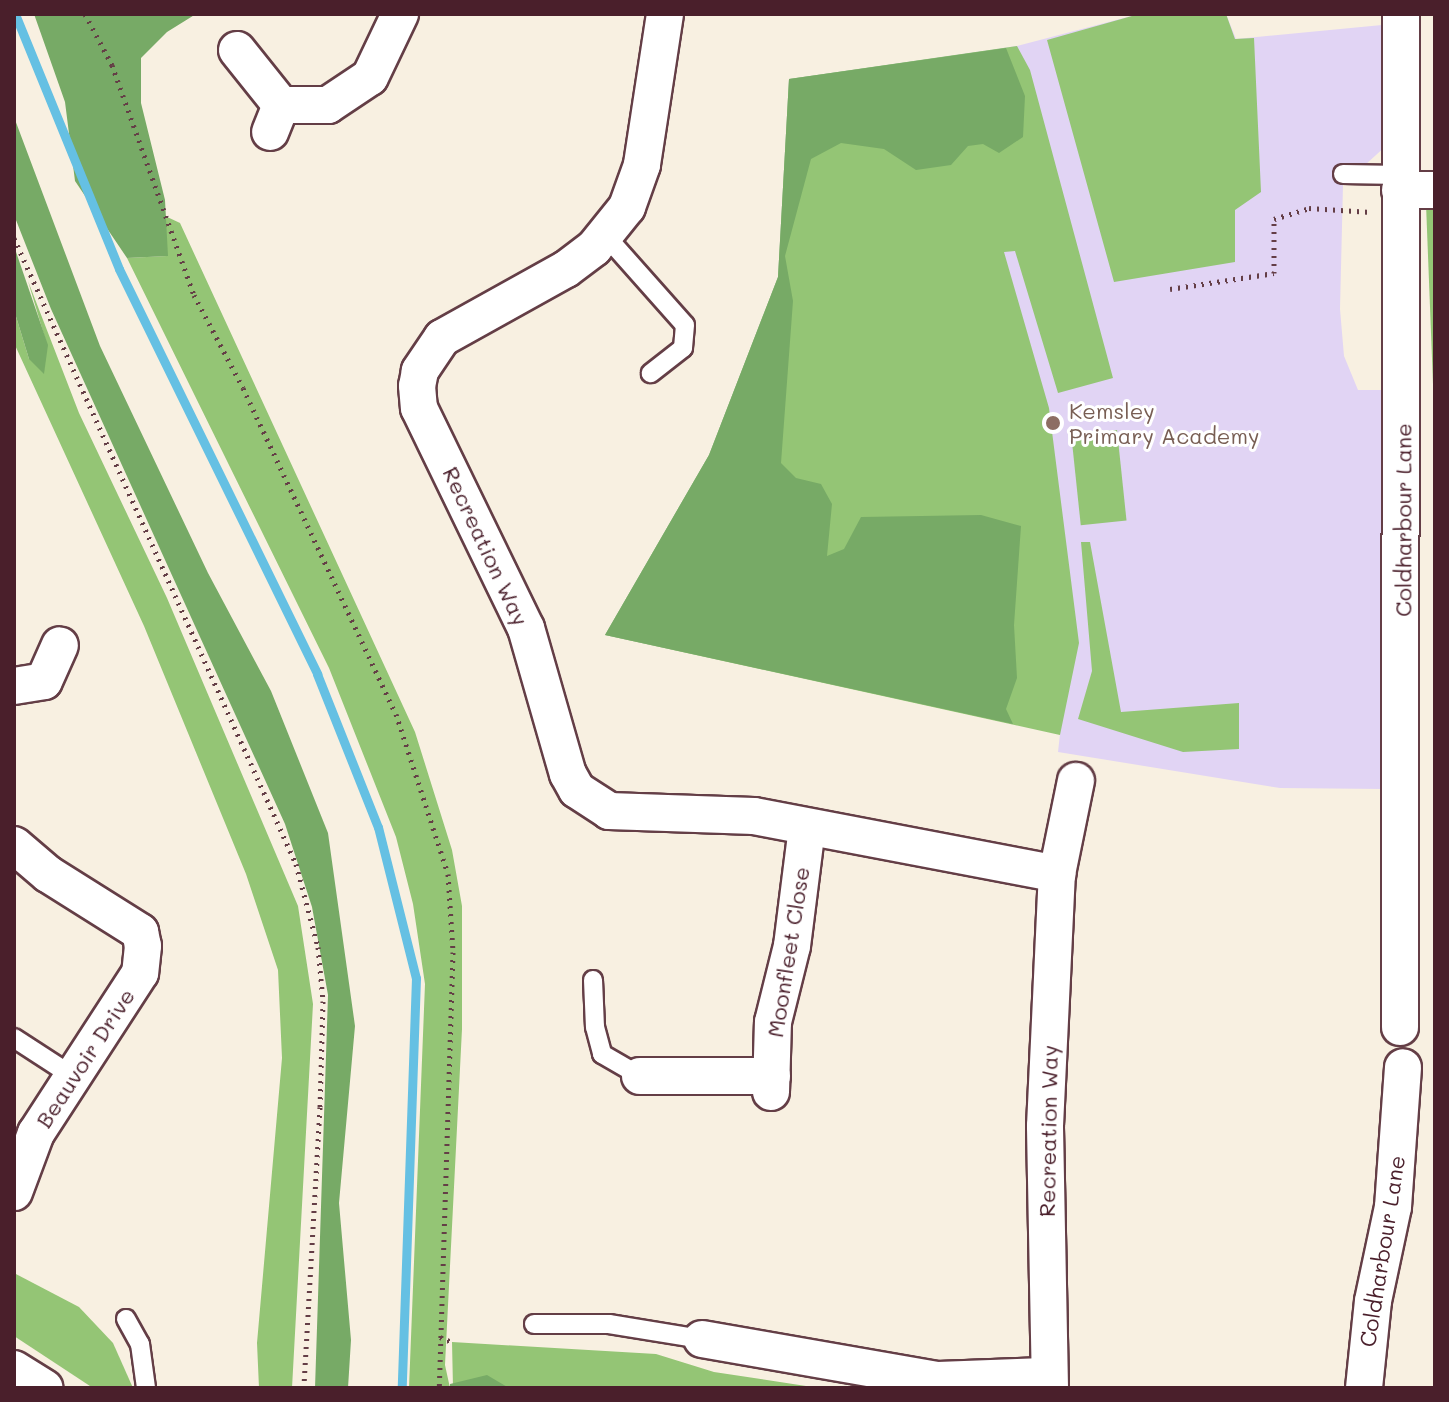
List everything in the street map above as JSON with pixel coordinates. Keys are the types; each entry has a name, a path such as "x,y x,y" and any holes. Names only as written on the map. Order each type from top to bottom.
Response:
{"street":[{"path":"237,50 276,118 328,105 370,77 400,14"},
{"name":"Recreation Way","path":"665,14 642,165 627,207 605,235 566,269 442,338 420,371 419,408 526,628 568,774 577,790 609,811 754,816 1057,874"},
{"name":"Coldharbour Lane","path":"1400,1027 1420,640 1409,192 1401,14"},
{"path":"14,686 44,681 60,645"},
{"name":"Recreation Way","path":"1050,1382 1045,1126 1057,874 1076,781"},
{"name":"Moonfleet Close","path":"640,1076 771,1084 773,1022 792,946 807,827"},
{"name":"Beauvoir Drive","path":"14,845 48,874 140,932 140,973 36,1133 14,1192"},
{"name":"Coldharbour Lane","path":"1364,1388 1373,1301 1393,1207 1403,1067"},
{"path":"702,1339 777,1349 829,1376 1050,1382"},
{"path":"14,1369 45,1388"}],"lane":[{"path":"1343,174 1409,192"},
{"path":"605,235 685,325 683,348 651,373"},
{"path":"593,980 595,1027 602,1054 640,1076"},
{"path":"14,1038 74,1077"},
{"path":"126,1319 140,1344 146,1388"},
{"path":"534,1324 609,1324 702,1339"}],"path":[{"path":"85,14 112,65 194,295 243,388 396,714 448,874 453,952 439,1388"},
{"path":"1170,289 1274,273 1274,219 1309,208 1409,192"},
{"path":"14,238 296,864 318,947 323,1001 320,1107 304,1388"},
{"path":"440,1337 452,1342"}],"shaded area":[{"name":"Kemsley Primary Academy","path":"1139,14 1226,14 1236,39 1382,25 1387,145 1343,185 1340,309 1344,356 1358,390 1383,390 1383,789 1280,788 1058,752 1060,734 605,635 709,455 778,277 789,79 1017,46"}],"green space":[{"path":"34,14 196,14 167,32 141,58 141,103 165,200 168,256 127,258 75,181 65,102"},
{"path":"1139,14 1226,14 1235,39 1254,38 1261,192 1235,210 1235,262 1114,282 1047,40"},
{"path":"1017,46 1030,70 1113,378 1058,393 1015,251 1004,252 1049,408 1079,643 1060,735 605,635 709,455 778,277 789,79"},
{"path":"1006,48 1025,96 1023,137 999,153 983,144 968,146 951,165 916,170 884,149 841,143 811,159 785,256 793,301 781,463 796,478 821,484 832,504 827,556 844,549 861,517 981,515 1021,526 1014,625 1017,678 1006,709 1013,724 605,635 709,455 778,277 789,79"},
{"path":"14,117 100,346 208,573 271,691 328,833 355,1026 339,1203 351,1340 348,1388 315,1388 328,995 312,907 285,824 51,309 14,215"},
{"path":"1426,204 1435,204 1435,436"},
{"path":"163,215 180,223 415,732 452,850 462,906 462,1029 445,1365 450,1388 409,1388 425,984 413,904 396,837 329,668 127,258 167,256"},
{"path":"14,246 48,345 44,374 29,359 14,310"},
{"path":"28,281 79,413 167,598 298,906 313,1004 292,1388 259,1388 257,1343 282,1058 278,970 246,874 144,626 14,343 14,310 29,359 47,345"},
{"path":"1117,430 1127,521 1081,525 1071,435"},
{"path":"1081,542 1090,542 1121,712 1239,703 1239,749 1183,752 1078,719 1092,671"},
{"path":"14,1273 79,1307 113,1343 133,1388 93,1388 14,1336"},
{"path":"452,1342 656,1354 714,1372 819,1388 453,1388"},
{"path":"487,1375 509,1388 450,1388 450,1384"}],"waterway":[{"path":"15,14 119,269 317,674 378,827 416,978 402,1388"}],"place":[{"name":"Kemsley Primary Academy","path":"1053,423"}]}
